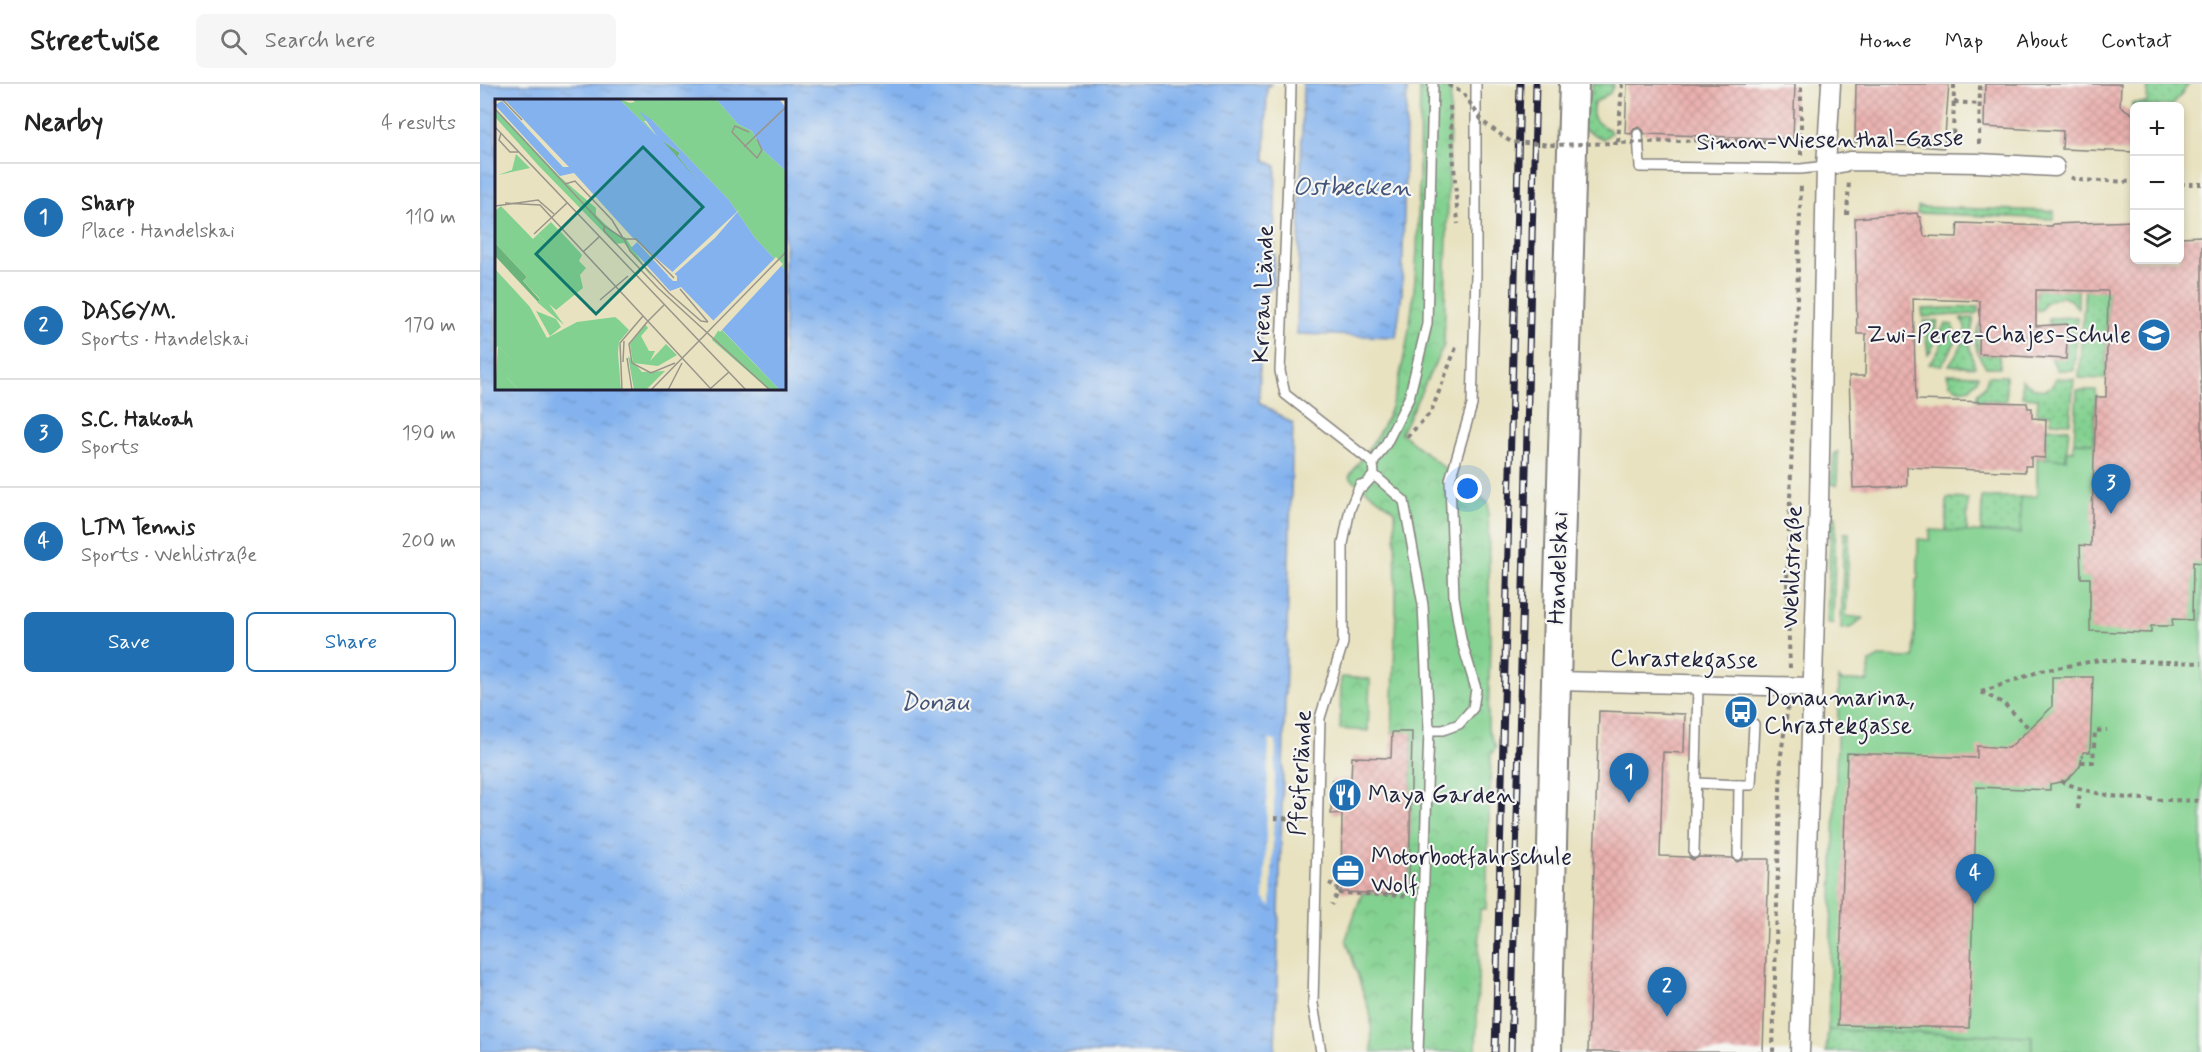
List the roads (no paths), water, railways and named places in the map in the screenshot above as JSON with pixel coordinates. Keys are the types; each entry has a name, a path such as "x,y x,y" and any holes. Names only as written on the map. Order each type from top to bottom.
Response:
{"main road":[{"name":"Handelskai","path":"1547,1052 1574,84"}],"street":[{"name":"Wehlistraße","path":"1800,1052 1820,502 1826,166 1831,84"},
{"name":"Simon-Wiesenthal-Gasse","path":"1826,166 1850,161 2055,167"},
{"name":"Chrastekgasse","path":"1556,681 1812,687"}],"lane":[{"name":"Krieau Lände","path":"1291,84 1280,371 1285,394 1373,463"},
{"path":"1418,1052 1429,730 1423,605 1404,501 1374,475 1373,463 1386,444 1409,398 1427,324 1433,84"},
{"path":"1429,730 1443,730 1459,724 1473,708 1476,689 1461,639 1454,597 1450,480 1472,405 1476,275 1476,84"},
{"name":"Simon-Wiesenthal-Gasse","path":"1638,134 1640,167 1801,169 1826,166"},
{"name":"Pfeiferlände","path":"1321,1052 1313,1004 1320,718 1343,643 1343,543 1350,509 1360,485 1363,487 1374,475"},
{"path":"1694,853 1698,685"},
{"path":"1696,783 1751,785 1754,724"},
{"path":"1738,855 1739,785"}],"water":[{"name":"Donau","path":"480,84 1271,84 1267,87 1265,160 1276,166 1273,287 1262,294 1259,402 1293,424 1275,1052 480,1052"},
{"name":"Ostbecken","path":"1303,84 1407,84 1402,293 1396,337 1297,334"}],"railway":[{"path":"1495,1052 1520,84"},
{"path":"1511,1052 1536,84"}],"place":[{"name":"Zwi-Perez-Chajes-Schule","path":"2154,335"},
{"name":"S.C. Hakoah","path":"2111,514"},
{"name":"Donaumarina, Chrastekgasse","path":"1741,712"},
{"name":"Maya Garden","path":"1345,795"},
{"name":"Sharp","path":"1629,803"},
{"name":"Motorbootfahrschule Wolf","path":"1348,871"},
{"name":"LTM Tennis","path":"1975,904"},
{"name":"DASGYM.","path":"1667,1017"}]}
